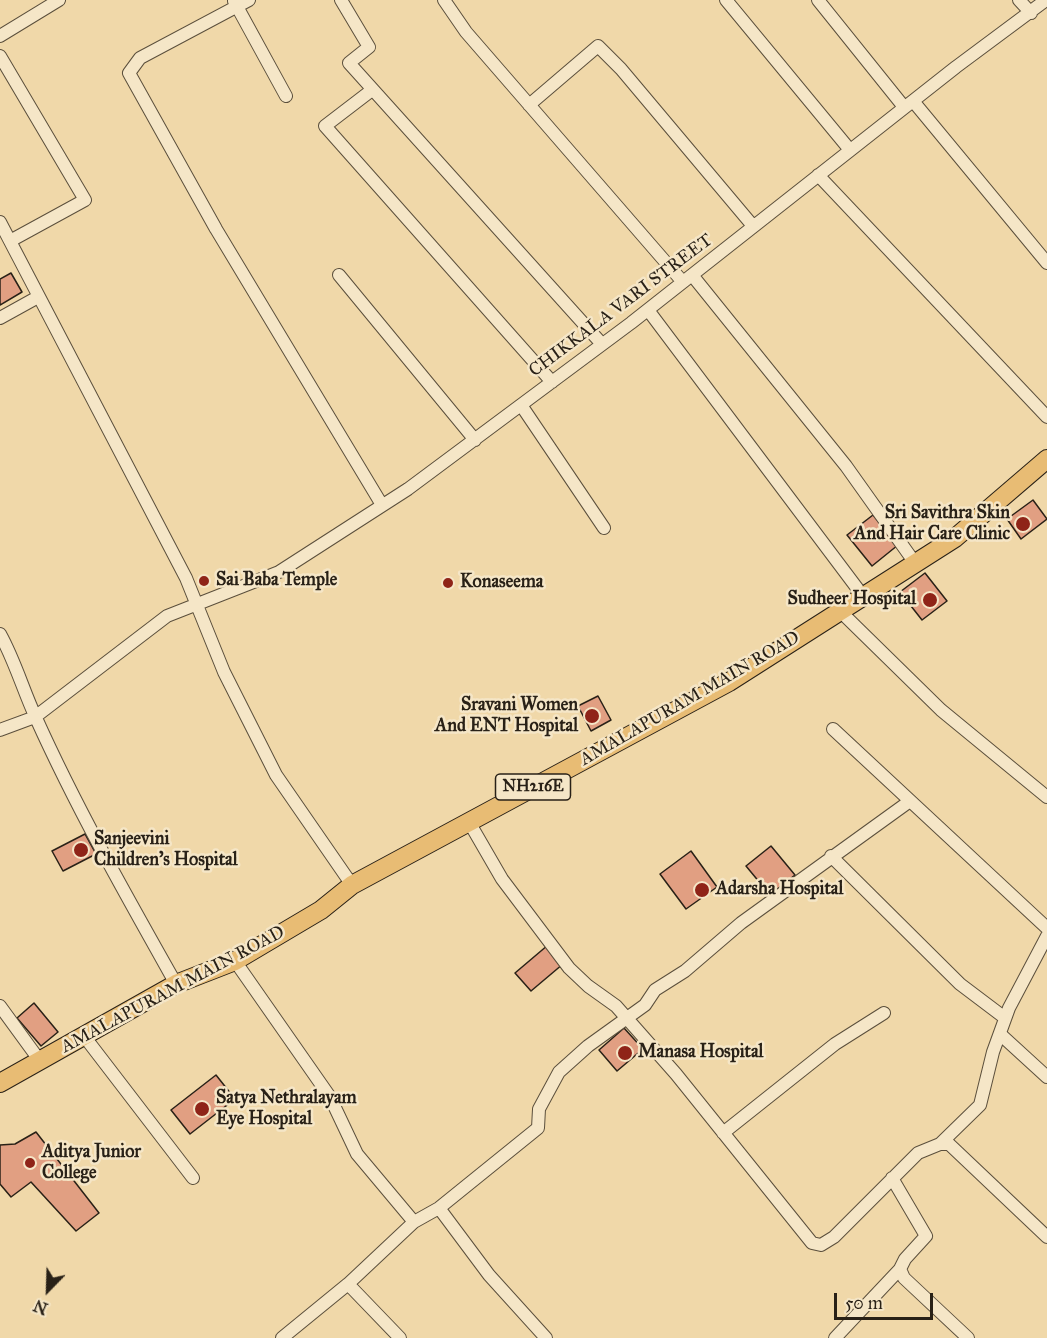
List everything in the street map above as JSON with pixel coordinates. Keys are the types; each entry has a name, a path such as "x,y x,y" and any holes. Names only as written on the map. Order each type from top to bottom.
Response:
{"highway":[{"name":"AMALAPURAM MAIN ROAD","path":"0,1083 176,984 235,961 321,910 352,885 729,682 955,538 1047,459"}],"street":[{"path":"0,36 59,0"},
{"path":"249,0 235,3 140,58 129,74 216,229 319,396 382,505"},
{"path":"340,0 369,47 349,63 602,343"},
{"path":"445,0 466,32 529,105 687,278 846,466 915,563"},
{"path":"726,0 850,150"},
{"path":"818,0 1047,263"},
{"path":"1019,0 1030,13"},
{"name":"CHIKKALA VARI STREET","path":"0,730 35,717 167,616 279,572 382,505 475,440 648,310 909,104 1046,0"},
{"path":"235,3 286,96"},
{"path":"529,105 598,46 636,86 753,226"},
{"path":"0,56 86,200 10,241"},
{"path":"372,90 325,126 552,382"},
{"path":"818,175 1047,417"},
{"path":"0,222 186,578 224,672 276,775 352,885"},
{"path":"339,275 475,440"},
{"path":"0,318 38,297"},
{"path":"648,310 862,596"},
{"path":"521,405 604,528"},
{"path":"841,612 875,649 941,710 1047,797"},
{"path":"0,634 35,717 79,806 176,984"},
{"path":"833,729 1047,928"},
{"path":"282,1338 348,1284 414,1222 439,1208 538,1128 539,1109 559,1072 645,1005 655,990 685,971 741,923 909,801"},
{"path":"470,822 502,879 569,968 588,986 616,1006 625,1019 676,1074 812,1243 821,1245 834,1236 918,1153 940,1144 980,1105 1005,1018 1047,936"},
{"path":"831,856 960,984 1005,1018"},
{"path":"235,961 330,1097 357,1154 414,1222"},
{"path":"0,1006 40,1061"},
{"path":"723,1133 835,1044 884,1013"},
{"path":"1000,1034 1047,1077"},
{"path":"84,1036 193,1178"},
{"path":"940,1144 950,1144 1047,1237"},
{"path":"834,1338 900,1269 905,1259 926,1236 892,1178"},
{"path":"439,1208 489,1275 546,1338"},
{"path":"900,1269 904,1278 953,1334 968,1338"},
{"path":"348,1284 400,1338"}],"building":[{"path":"11,273 22,292 0,305 0,279"},
{"path":"1033,500 1047,519 1021,539 1007,519"},
{"path":"873,515 898,545 872,566 847,535"},
{"path":"925,573 947,601 922,620 900,592"},
{"path":"598,696 611,720 591,731 578,706"},
{"path":"85,834 96,854 63,871 52,851"},
{"path":"771,846 795,875 770,895 746,866"},
{"path":"691,851 717,887 686,909 660,874"},
{"path":"548,945 563,964 531,991 515,973"},
{"path":"34,1003 58,1032 41,1046 17,1018"},
{"path":"624,1028 643,1049 617,1071 599,1050"},
{"path":"216,1075 235,1099 190,1134 171,1110"},
{"name":"Aditya Junior College","path":"36,1132 99,1213 76,1231 31,1182 11,1197 0,1184 0,1145 15,1144"}],"place":[{"name":"Sri Savithra Skin And Hair Care Clinic","path":"1023,524"},
{"name":"Sai Baba Temple","path":"204,581"},
{"name":"Konaseema","path":"448,583"},
{"name":"Sudheer Hospital","path":"930,600"},
{"name":"Sravani Women And ENT Hospital","path":"592,716"},
{"name":"Sanjeevini Children's Hospital","path":"81,850"},
{"name":"Adarsha Hospital","path":"702,890"},
{"name":"Manasa Hospital","path":"625,1053"},
{"name":"Satya Nethralayam Eye Hospital","path":"202,1109"},
{"name":"Aditya Junior College","path":"30,1163"}]}
